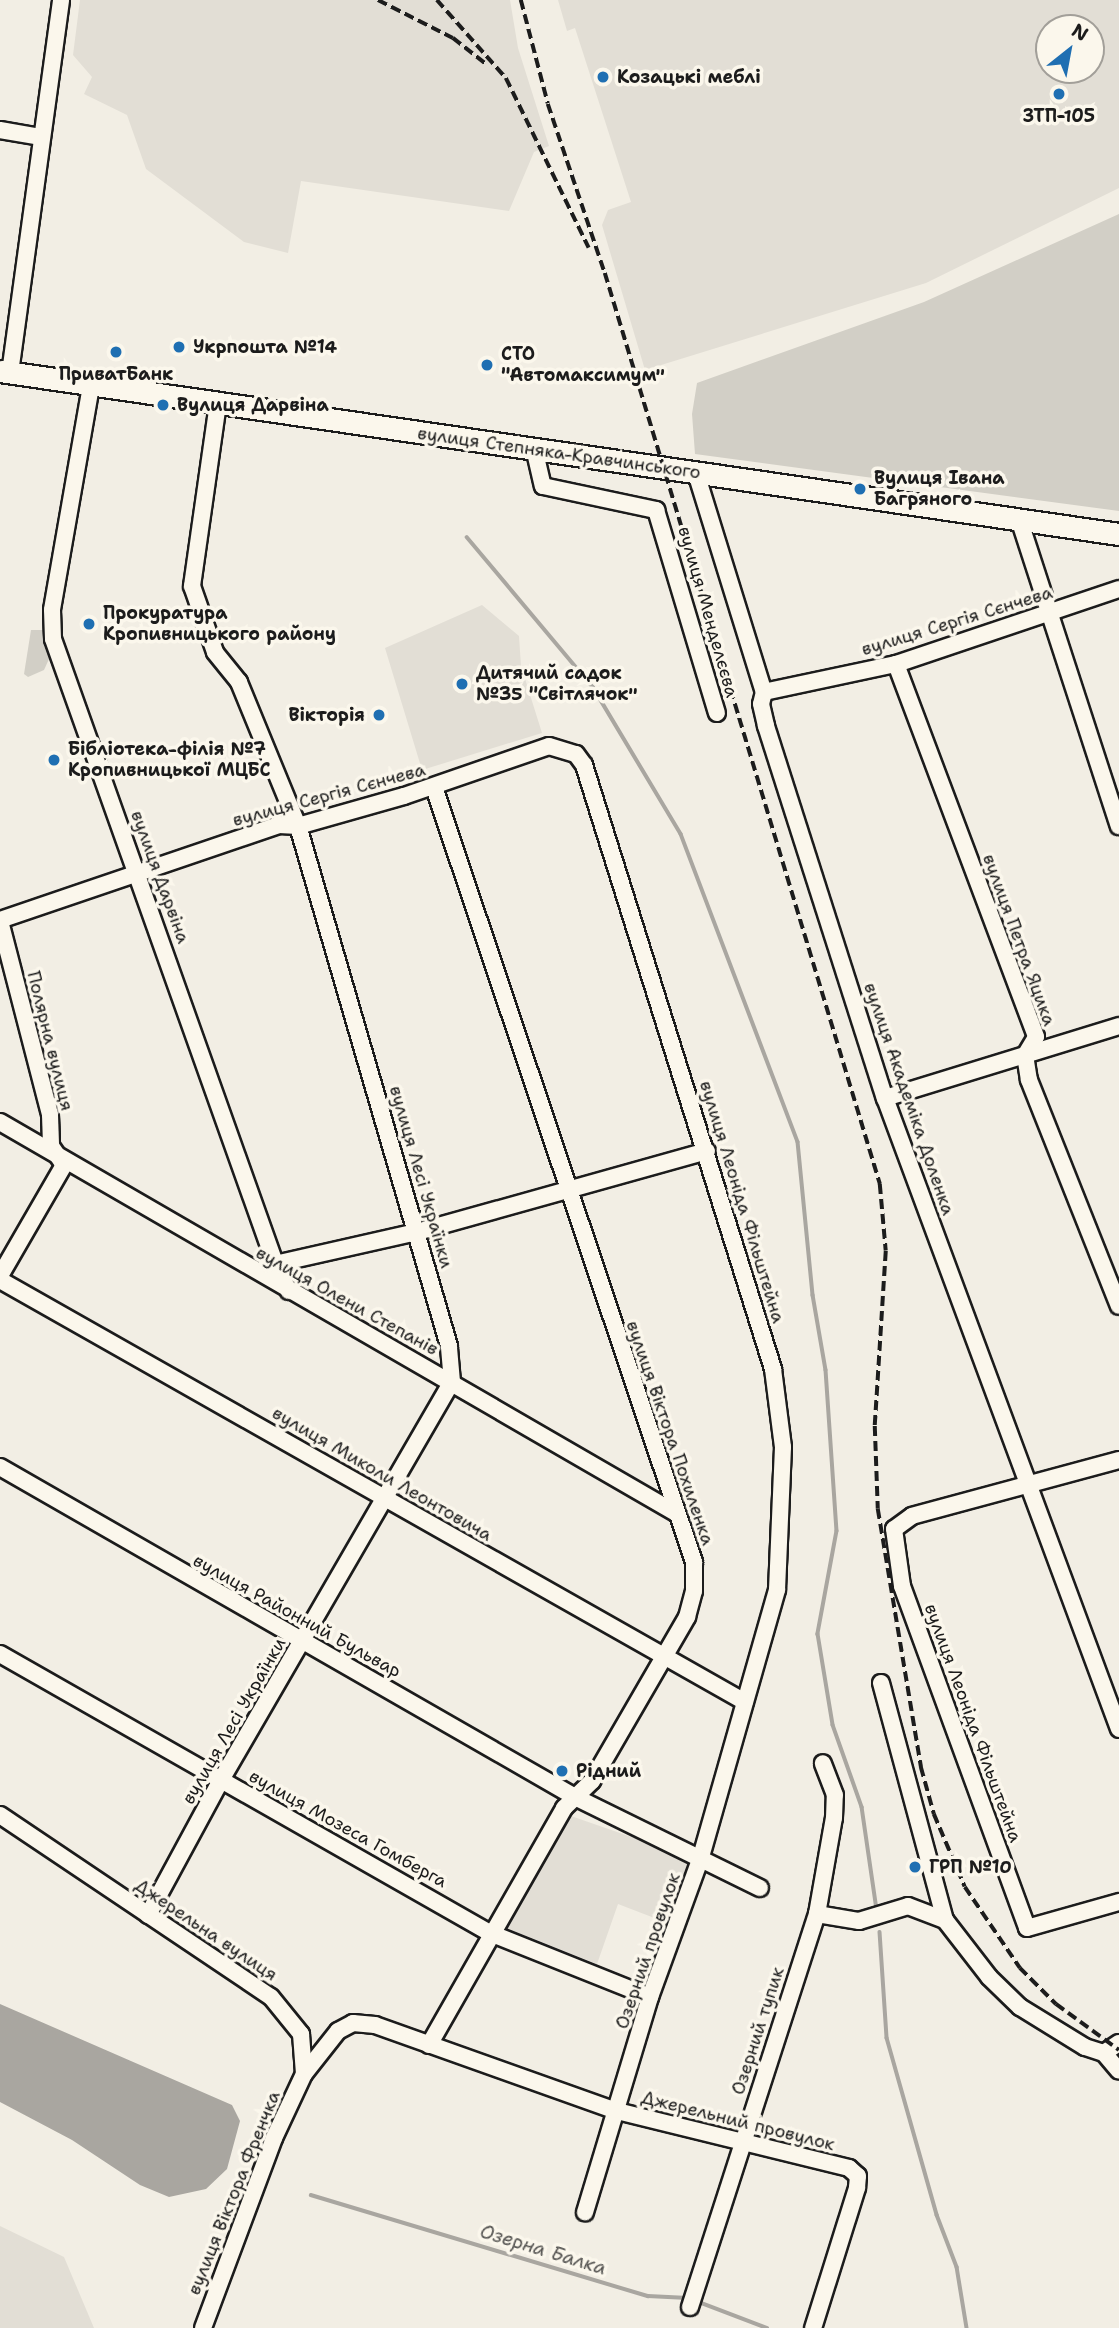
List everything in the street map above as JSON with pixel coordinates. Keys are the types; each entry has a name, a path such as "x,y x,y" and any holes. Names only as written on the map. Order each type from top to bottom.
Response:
{"main road":[{"name":"вулиця Степняка-Кравчинського","path":"5,372 1119,534"}],"street":[{"path":"5,372 61,0"},
{"path":"0,130 41,137"},
{"name":"вулиця Дарвіна","path":"91,386 52,610 53,639 61,672 139,873 276,1266 289,1291"},
{"name":"вулиця Лесі Українки","path":"148,1915 221,1780 452,1382 449,1346 298,826 239,682 215,652 192,586 218,403"},
{"name":"вулиця Менделєєва","path":"534,448 543,486 656,510 717,713"},
{"name":"вулиця Академіка Доленка","path":"696,473 764,692 761,704 766,726 885,1098 1031,1485 1119,1729"},
{"path":"1019,519 1047,613 1119,827"},
{"name":"вулиця Сергія Сєнчева","path":"764,692 896,664 1119,589"},
{"name":"вулиця Петра Яцика","path":"896,664 1036,1037 1025,1055 1029,1080 1119,1306"},
{"name":"вулиця Сергія Сєнчева","path":"0,921 279,825 298,826 435,787 549,746"},
{"name":"вулиця Леоніда Фільштейна","path":"549,746 576,754 584,765 707,1151 773,1369 783,1447 777,1590 744,1702"},
{"name":"вулиця Віктора Похиленка","path":"429,2045 490,1933 565,1808 592,1781 687,1617 695,1591 694,1562 435,787"},
{"name":"Полярна вулиця","path":"0,921 50,1115 49,1137 59,1158 62,1173 0,1278"},
{"path":"885,1098 1119,1026"},
{"name":"вулиця Олени Степанів","path":"0,1122 676,1513"},
{"path":"247,1267 276,1266 417,1232 707,1151"},
{"name":"вулиця Миколи Леонтовича","path":"0,1278 744,1702"},
{"path":"1031,1485 1119,1460"},
{"name":"вулиця Районний Бульвар","path":"0,1467 190,1580 304,1640 575,1797 760,1888"},
{"name":"вулиця Леоніда Фільштейна","path":"1031,1485 912,1516 894,1529 902,1586 1027,1928 1119,1902"},
{"name":"вулиця Мозеса Гомберга","path":"0,1654 490,1933 650,1997"},
{"path":"881,1683 945,1920 989,1978 1020,2007 1086,2047 1104,2053 1119,2071"},
{"name":"Озерний провулок","path":"585,2212 650,1997 701,1857 744,1702"},
{"name":"Озерний тупик","path":"692,2300 817,1914 834,1818 835,1795 822,1763"},
{"name":"Джерельна вулиця","path":"0,1815 271,1997 301,2034 304,2074"},
{"path":"817,1914 859,1921 908,1906 945,1920"},
{"path":"304,2074 338,2031 353,2023 375,2025 617,2111"},
{"path":"1104,2053 1119,2043"},
{"name":"вулиця Віктора Френчка","path":"203,2328 274,2138 304,2074"},
{"name":"Джерельний провулок","path":"617,2111 849,2168 858,2176 857,2188 813,2328"}],"shaded area":[{"path":"80,0 510,0 518,48 549,146 534,152 509,211 301,181 288,253 244,242 146,169 127,115 84,94 92,77 73,55"},
{"path":"558,0 1119,0 1119,188 926,283 645,370 602,225 608,210 631,202 575,28 567,31"},
{"path":"1119,214 1119,511 695,454 692,414 697,383 924,302"},
{"name":"Дитячий садок №35 \"Світлячок\"","path":"482,605 519,636 521,666 542,733 422,770 385,648"},
{"path":"31,630 45,630 49,659 44,670 28,677 24,674"},
{"path":"571,1816 689,1857 670,1924 618,1904 597,1964 506,1928"},
{"path":"0,2004 232,2105 240,2121 227,2169 206,2189 169,2197 140,2185 72,2140 0,2102"},
{"path":"0,2226 64,2257 94,2328 0,2328"}],"waterway":[{"path":"467,537 593,687 681,834 798,1142 813,1295 826,1370 837,1531 818,1634 833,1725 862,1807 877,1910"},
{"path":"880,1932 887,2038 937,2215 957,2267 967,2328"},
{"name":"Озерна Балка","path":"311,2195 648,2296 688,2298"},
{"name":"Озерна Балка","path":"696,2301 767,2328"}],"railway":[{"path":"378,0 453,38 486,64"},
{"path":"437,0 506,78 589,248"},
{"path":"521,0 548,104 605,273 880,1184 886,1251 875,1426 878,1509 921,1767 934,1814 965,1887 1020,1968 1056,2004 1119,2050"}],"place":[{"name":"Козацькі меблі","path":"603,77"},
{"name":"ЗТП-105","path":"1059,94"},
{"name":"Укрпошта №14","path":"179,347"},
{"name":"ПриватБанк","path":"116,352"},
{"name":"СТО \"Автомаксимум\"","path":"487,365"},
{"name":"Вулиця Дарвіна","path":"163,405"},
{"name":"Вулиця Івана Багряного","path":"860,489"},
{"name":"Прокуратура Кропивницького району","path":"89,624"},
{"name":"Дитячий садок №35 \"Світлячок\"","path":"462,684"},
{"name":"Вікторія","path":"379,715"},
{"name":"Бібліотека-філія №7 Кропивницької МЦБС","path":"54,760"},
{"name":"Рідний","path":"562,1771"},
{"name":"ГРП №10","path":"915,1867"}]}
